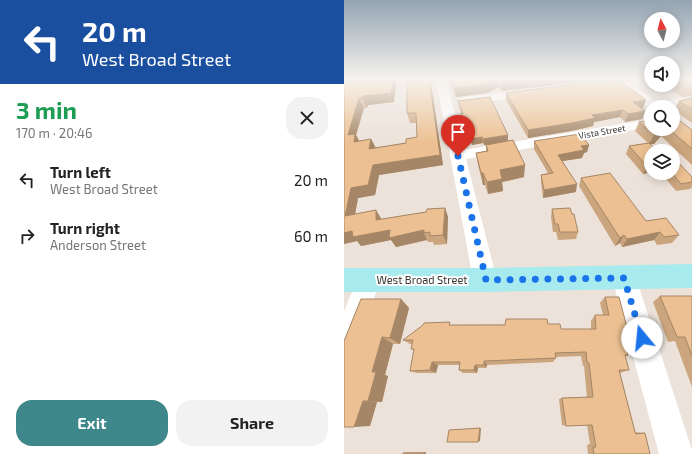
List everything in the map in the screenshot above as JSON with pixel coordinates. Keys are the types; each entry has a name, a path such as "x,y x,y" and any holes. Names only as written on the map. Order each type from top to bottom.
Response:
{"main road":[{"name":"West Broad Street","path":"356,280 486,280 692,276"}],"street":[{"path":"469,100 447,103 486,280"},
{"path":"680,103 692,101"},
{"path":"632,126 624,119 644,117"},
{"name":"Vista Street","path":"458,156 644,124"},
{"path":"624,278 676,454"},
{"path":"344,344 356,280"}],"building":[{"path":"344,100 358,100 348,135 355,134 354,142 371,139 369,149 406,143 406,139 417,137 416,113 407,113 407,100 432,100 440,155 373,165 368,185 351,188 345,216 376,210 376,220 426,212 427,209 445,208 443,235 430,236 430,232 424,233 424,230 389,238 390,230 353,237 352,231 344,233"},
{"path":"492,100 508,135 483,139 482,137 471,139 468,130 466,131 461,113 463,114 458,101"},
{"path":"510,100 644,100 633,102 644,111 628,114 623,110 592,115 595,118 528,130"},
{"path":"692,100 692,109 680,102 680,101"},
{"path":"644,121 644,126 639,122"},
{"path":"680,121 692,130 692,149 677,136 680,136"},
{"path":"580,134 589,145 581,146 584,150 558,155 577,184 544,190 541,175 553,173 534,141"},
{"path":"513,140 525,165 500,170 502,179 487,182 483,173 481,173 476,153 488,151 486,145"},
{"path":"649,143 650,144 644,144 644,163 629,146"},
{"path":"680,164 692,177 692,182 681,184 678,180 680,180"},
{"path":"610,173 646,221 666,218 679,235 664,237 660,232 627,239 624,235 620,238 581,178"},
{"path":"570,208 572,214 574,214 578,232 560,232 558,224 555,224 552,209"},
{"path":"660,296 692,296 692,356 685,337 677,337"},
{"path":"605,297 619,297 629,335 622,335 628,355 625,355 629,370 619,370 635,432 636,434 645,433 650,454 594,454 593,447 596,447 592,425 566,426 562,398 593,397 589,363 587,362 586,352 555,353 556,358 484,361 484,365 475,365 474,370 459,370 460,362 432,362 430,370 410,371 414,349 411,349 413,340 403,340 424,323 450,322 449,325 505,325 506,319 547,319 548,324 560,324 561,329 596,329 595,315 609,315"},
{"path":"361,299 401,299 390,338 382,337 372,372 376,372 368,401 363,401 354,427 344,427 344,341"},
{"path":"480,428 478,442 447,442 449,430"},
{"path":"423,453 423,454 403,454"}],"route":[{"path":"458,156 486,280 624,278 642,338"}]}
